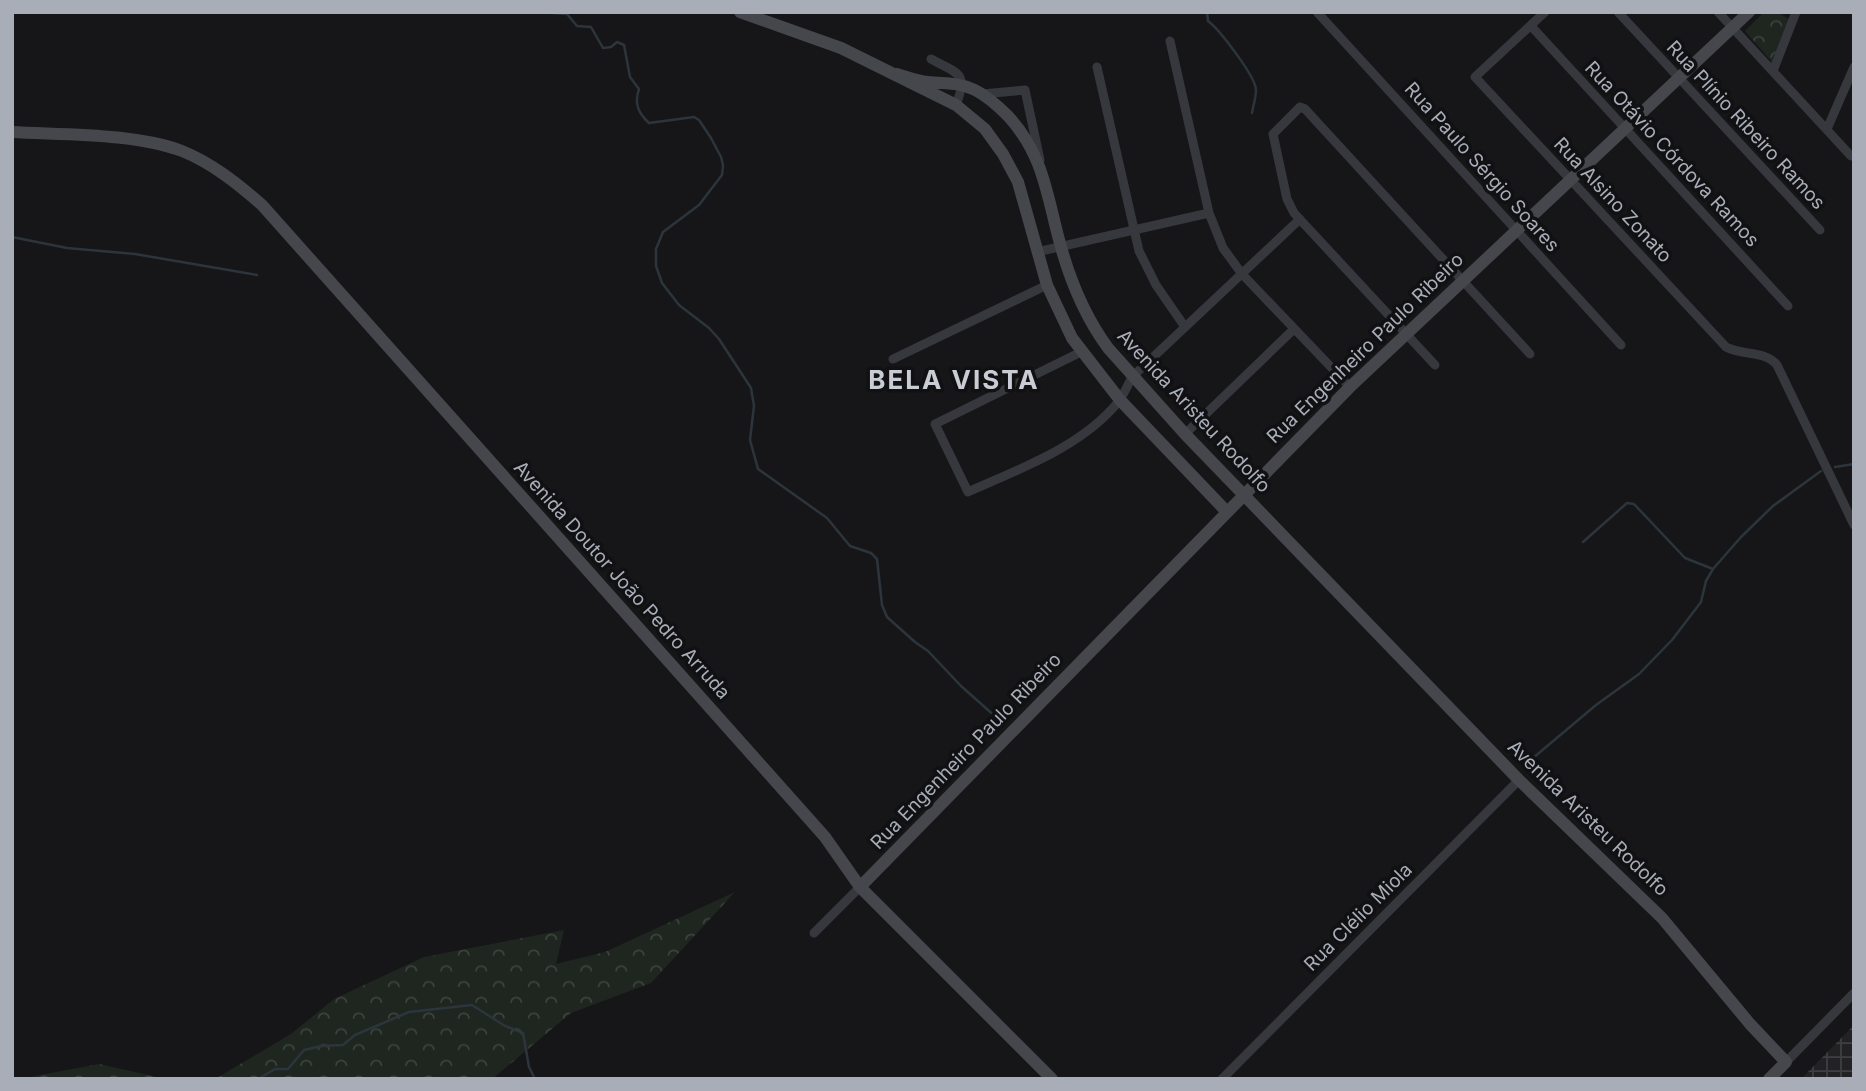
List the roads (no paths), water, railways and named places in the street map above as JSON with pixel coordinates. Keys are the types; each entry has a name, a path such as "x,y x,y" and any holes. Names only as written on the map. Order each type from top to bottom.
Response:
{"street":[{"path":"740,12 826,41 897,74 956,105 985,129 1008,161 1024,202 1046,285 1064,324 1081,352 1120,400 1226,511"},
{"name":"Rua Paulo Sérgio Soares","path":"1317,12 1621,345"},
{"path":"1531,26 1545,12"},
{"name":"Rua Plínio Ribeiro Ramos","path":"1618,12 1820,230"},
{"path":"1718,12 1852,156"},
{"name":"Rua Engenheiro Paulo Ribeiro","path":"814,933 1350,387 1749,12"},
{"path":"1773,71 1796,12"},
{"name":"Rua Alsino Zonato","path":"1531,26 1475,77 1726,347 1737,353 1767,356 1777,365 1854,525"},
{"name":"Rua Otávio Córdova Ramos","path":"1531,26 1788,306"},
{"path":"1170,41 1209,214 1223,248 1242,274 1350,387"},
{"path":"931,60 959,75 964,86 956,105"},
{"path":"1097,67 1133,230 1146,268 1185,327"},
{"path":"1827,130 1854,68"},
{"name":"Avenida Aristeu Rodolfo","path":"897,74 924,82 964,86 982,94 1004,113 1028,142 1044,179 1061,247 1087,314 1108,348 1185,434 1519,780 1662,918 1750,1024 1786,1062"},
{"path":"982,94 1025,90 1044,179"},
{"path":"1435,365 1300,219 1287,199 1273,134 1302,107 1530,354"},
{"name":"Avenida Doutor João Pedro Arruda","path":"12,132 145,142 183,152 205,162 262,205 825,837 854,866 860,887 869,887 881,907 1052,1079"},
{"path":"1037,252 1209,214"},
{"path":"1081,352 935,424 968,492 1068,443 1103,417 1120,400 1132,377 1300,219"},
{"path":"893,359 1046,285"},
{"path":"1185,434 1294,329"},
{"name":"Rua Clélio Miola","path":"1222,1079 1519,780"},
{"path":"1769,1079 1854,993"}],"waterway":[{"path":"538,12 567,14 577,26 591,27 603,48 611,47 617,42 624,45 630,77 639,89 638,107 649,123 694,117 711,138 721,157 722,175 699,205 663,232 656,249 656,266 662,283 679,305 719,339 751,388 754,406 750,440 758,469 827,518 850,546 871,553 877,559 882,605 887,617 928,651 961,686 997,718"},
{"path":"1207,12 1208,21 1220,33 1250,75 1256,90 1252,113"},
{"path":"12,237 67,248 135,254 257,275"},
{"path":"1835,467 1854,464"},
{"path":"1533,758 1596,705 1639,674 1672,640 1701,602 1706,581 1713,569 1741,537 1773,506 1821,471"},
{"path":"1583,542 1627,503 1634,504 1685,558 1713,569"},
{"path":"258,1079 275,1069 288,1069 304,1050 343,1045 355,1035 409,1012 472,1005 505,1026 523,1033 529,1067 535,1079"}],"district":[{"name":"BELA VISTA","path":"954,379"}]}
